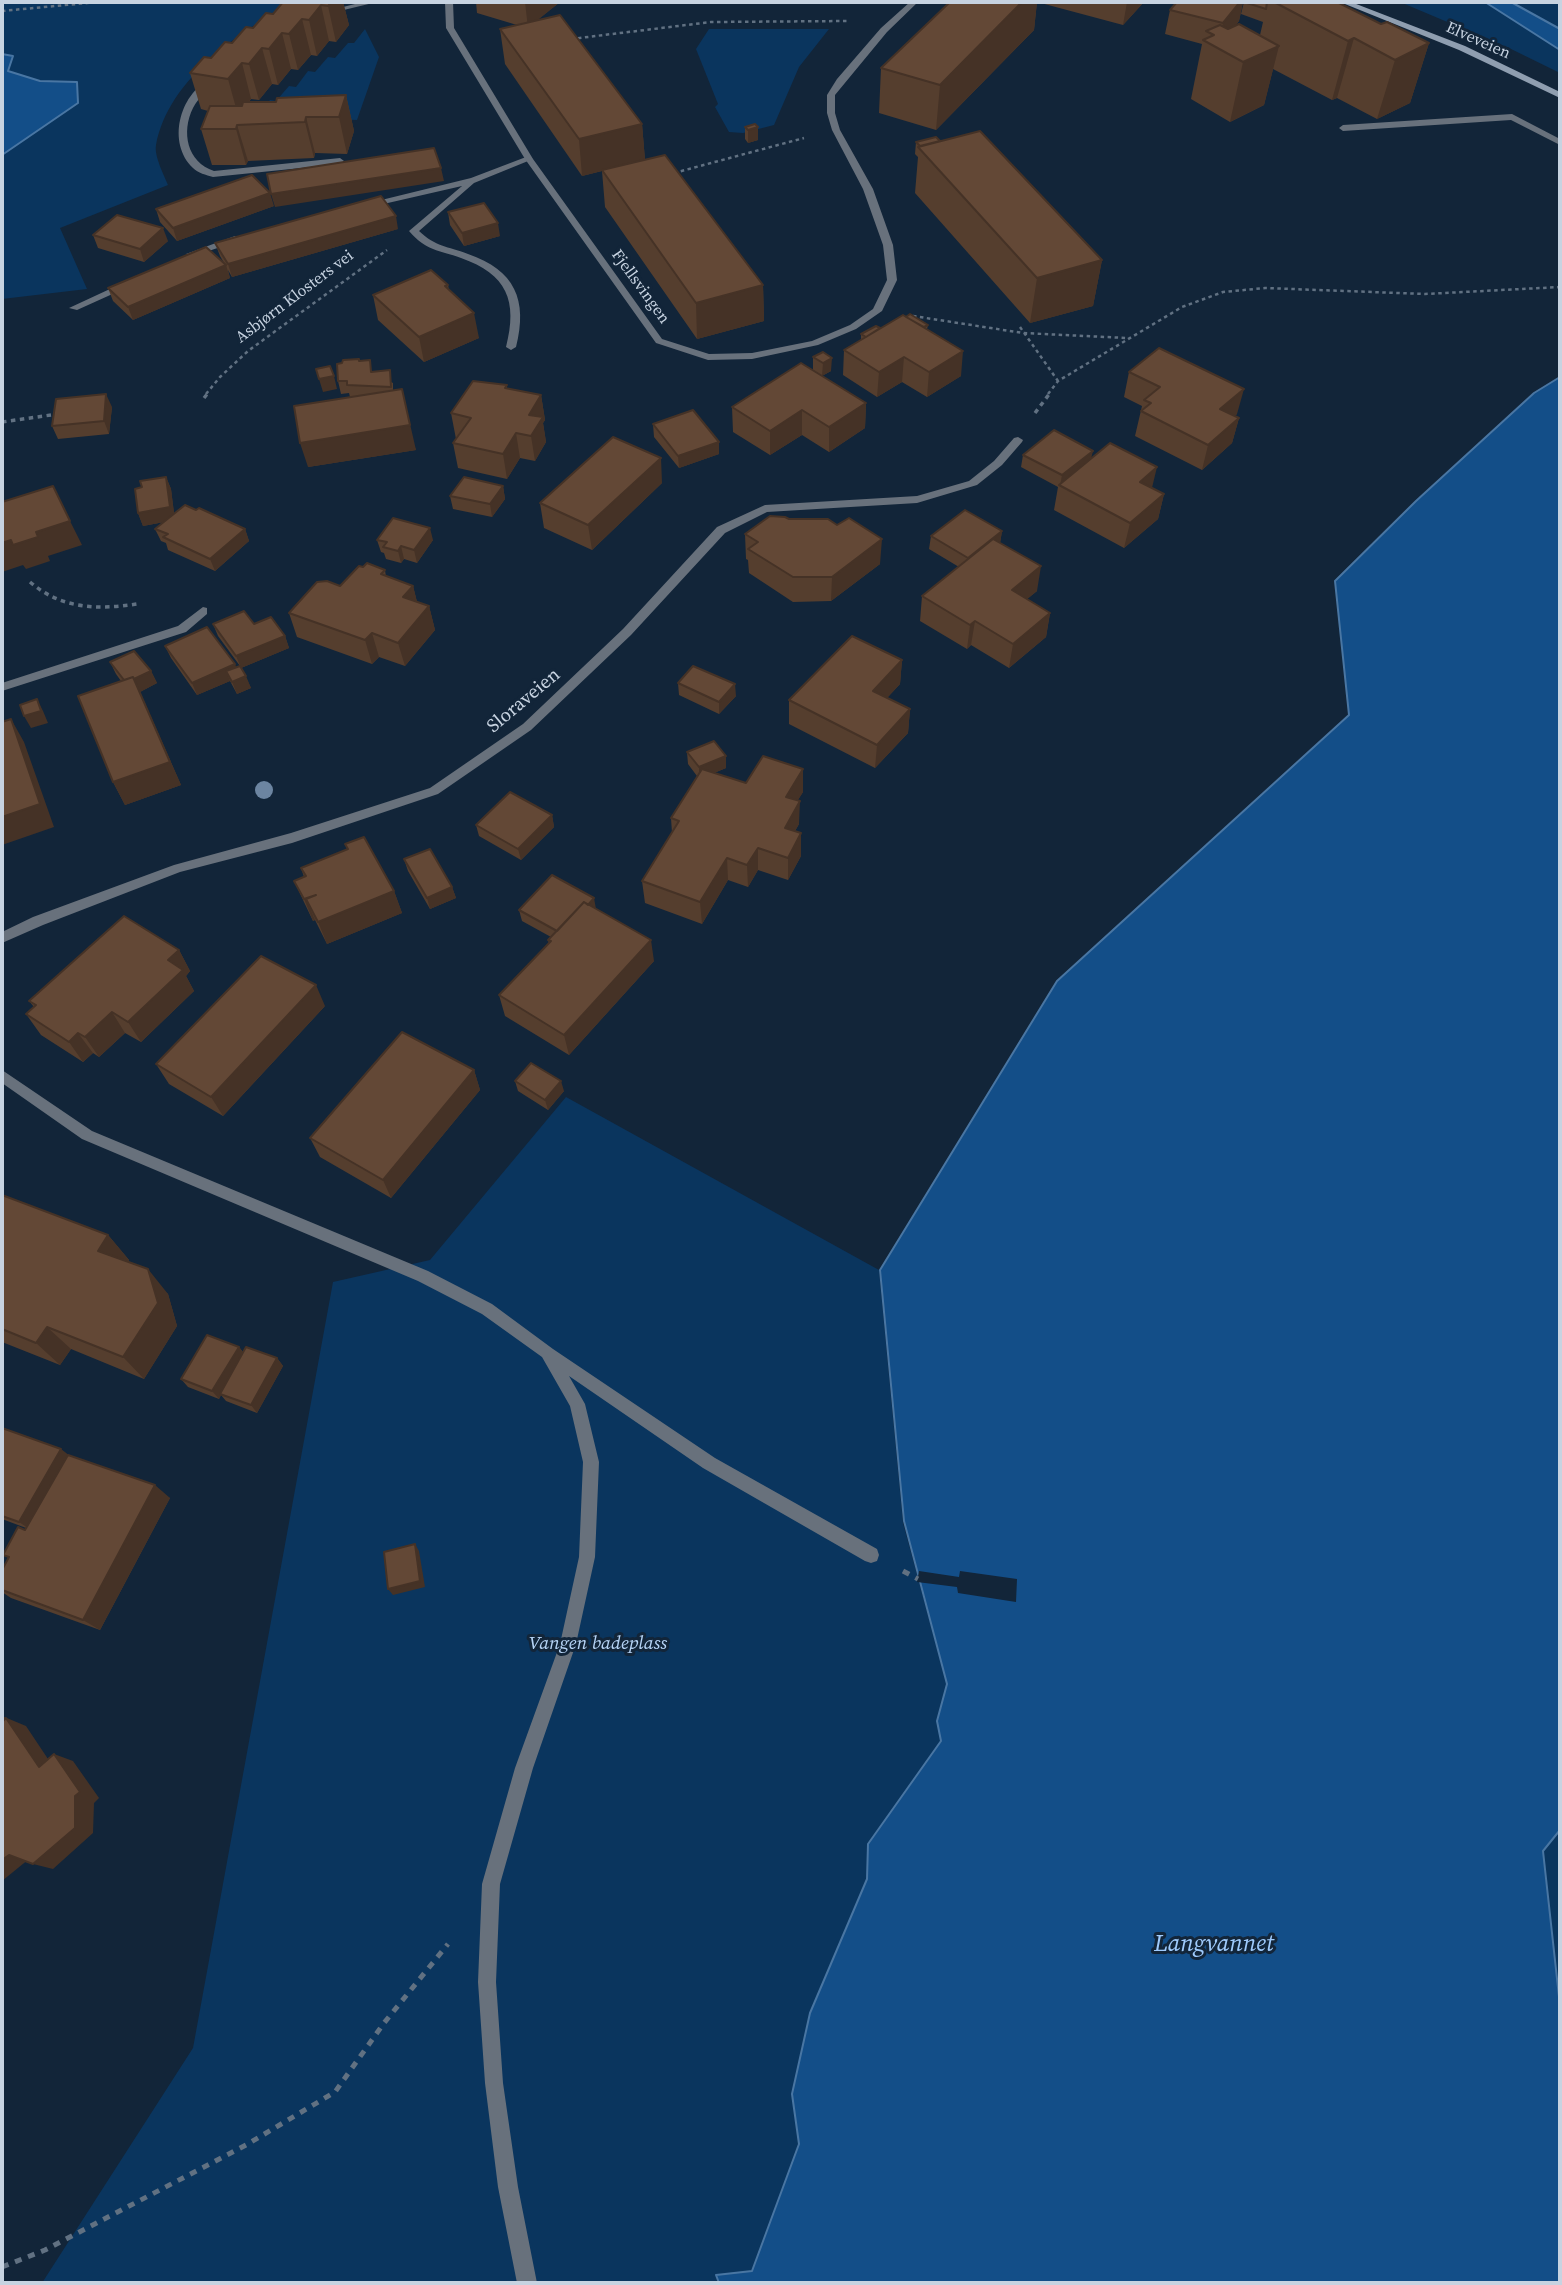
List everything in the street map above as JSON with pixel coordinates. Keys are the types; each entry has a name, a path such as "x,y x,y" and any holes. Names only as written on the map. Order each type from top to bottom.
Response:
{"main road":[{"name":"Elveveien","path":"1344,2 1462,48 1560,95"}],"street":[{"path":"318,13 342,11 373,2"},
{"name":"Fjellsvingen","path":"449,2 450,28 530,159 659,341 708,358 752,356 815,343 853,327 877,311"},
{"path":"877,311 892,280 888,245 868,189 836,130 831,113 831,95 884,30 914,2"},
{"path":"221,74 201,89 187,109 181,128 185,148 196,168 213,174 340,161"},
{"path":"1343,128 1512,117 1560,142"},
{"path":"355,208 474,180 530,159"},
{"path":"474,180 414,231 431,246 467,257 505,279 513,292 517,309 516,331 511,347"},
{"path":"184,258 209,246 249,236"},
{"path":"74,308 135,280"},
{"name":"Sloraveien","path":"2,938 38,921 178,869 292,838 434,791 527,727 627,632 721,530 765,509 917,499 973,483 998,463 1018,440"},
{"path":"2,687 182,629 204,611"},
{"path":"2,1076 87,1135 423,1276 487,1309 709,1463 871,1555"},
{"path":"527,2283 508,2187 494,2083 487,1982 491,1884 524,1768 568,1644 587,1557 590,1462 577,1404 547,1352"}],"path":[{"path":"2,11 98,2"},
{"path":"566,40 710,22 850,21 884,30"},
{"path":"662,177 836,130"},
{"name":"Asbjørn Klosters vei","path":"204,397 237,360 338,283 414,231"},
{"path":"1018,440 1058,381 1182,307 1223,292 1265,288 1424,294 1560,287"},
{"path":"877,311 1023,333 1129,338"},
{"path":"1020,327 1058,381"},
{"path":"2,422 59,414"},
{"path":"30,582 40,593 84,608 145,603"},
{"path":"2,2267 45,2250 246,2145 335,2092 384,2023 453,1937"}],"green space":[{"path":"2,2 294,2 251,28 209,60 175,99 163,121 156,145 158,160 168,185 60,228 87,289 2,299 2,155 78,103 77,82 40,81 8,71 13,57 2,54"},
{"path":"1400,2 1560,2 1560,73 1509,48"},
{"path":"365,29 379,57 357,120 256,117 270,100 276,101 289,86 296,87 308,71 315,72 328,57 335,58 348,43 354,43"},
{"path":"709,29 829,29 799,67 774,125 743,133 729,132 715,107 718,104 696,49"},
{"name":"Vangen badeplass","path":"566,1097 879,1270 903,1523 947,1684 937,1721 941,1741 868,1844 867,1879 810,2013 792,2094 799,2144 752,2271 717,2275 719,2283 42,2283 193,2048 333,1282 430,1260"},
{"path":"1560,1830 1560,2006 1543,1851"}],"water":[{"path":"1485,2 1511,2 1560,29 1560,50"},
{"path":"2,54 13,56 8,71 40,81 77,82 78,103 2,155"},
{"name":"Langvannet","path":"1560,377 1560,1830 1543,1851 1560,2006 1560,2283 719,2283 716,2275 752,2271 799,2144 792,2094 810,2013 867,1879 868,1844 941,1741 937,1721 947,1684 904,1521 880,1270 1057,981 1349,715 1335,581 1416,501 1534,393"}],"pier":[{"path":"919,1571 959,1577 960,1571 1017,1579 1016,1602 958,1593 957,1587 917,1582"}],"building":[{"path":"283,2 331,2 328,6 321,5 309,20 302,19 289,34 282,33 269,49 262,48 249,64 242,63 228,79 190,73 204,57 211,58 225,42 232,43 246,27 253,28 266,13 273,14"},
{"path":"950,2 1022,2 940,85 881,68"},
{"path":"1177,2 1240,2 1223,23 1170,10"},
{"path":"1244,2 1267,2 1266,9"},
{"path":"1274,2 1337,2 1381,24 1387,22 1429,43 1395,60 1354,38 1348,41"},
{"path":"560,15 642,124 579,139 500,29"},
{"path":"1239,24 1279,46 1243,62 1203,40 1214,35 1206,31 1220,25 1228,29"},
{"path":"346,95 339,117 306,117 305,122 237,125 236,129 201,129 210,106 242,106 243,102 276,102 277,98"},
{"path":"755,124 758,127 748,130 745,127"},
{"path":"980,131 1102,260 1037,278 918,147"},
{"path":"936,137 940,141 920,146 916,142"},
{"path":"434,148 441,168 271,194 267,174"},
{"path":"665,155 763,285 696,303 602,170"},
{"path":"252,175 270,193 173,228 156,209"},
{"path":"381,196 396,216 228,264 215,243"},
{"path":"484,203 498,223 462,233 448,212"},
{"path":"117,215 163,228 140,249 93,235"},
{"path":"206,247 226,265 128,307 108,288"},
{"path":"431,270 474,313 419,337 373,295"},
{"path":"910,314 928,325 924,327 906,317"},
{"path":"903,315 963,351 929,372 904,357 879,372 844,350"},
{"path":"876,326 880,328 866,337 861,334"},
{"path":"1159,348 1244,389 1220,409 1239,418 1208,445 1141,411 1151,403 1144,400 1160,387 1129,372"},
{"path":"823,352 832,358 823,363 813,357"},
{"path":"343,360 370,360 371,372 390,370 391,387 347,385 347,381 338,381 337,364"},
{"path":"801,363 866,403 829,427 802,410 770,431 732,407"},
{"path":"330,366 334,376 319,379 316,369"},
{"path":"473,381 507,385 505,388 541,395 529,415 543,417 531,436 516,433 503,454 453,443 471,418 451,413"},
{"path":"402,389 410,425 300,443 294,406"},
{"path":"106,394 104,421 52,426 56,399"},
{"path":"693,410 719,442 678,456 653,424"},
{"path":"1054,430 1093,451 1062,475 1023,455"},
{"path":"613,437 661,458 588,525 540,503"},
{"path":"1110,443 1157,467 1140,482 1164,494 1130,523 1059,485"},
{"path":"166,477 170,507 138,513 135,489 142,487 140,481"},
{"path":"464,477 503,486 490,504 450,496"},
{"path":"53,486 70,521 36,532 38,537 13,545 11,540 2,543 2,502"},
{"path":"185,505 196,510 199,508 245,529 210,559 163,537 168,534 155,529"},
{"path":"965,510 1002,531 968,558 931,536"},
{"path":"770,516 828,519 837,525 849,518 882,539 832,577 793,577 748,549 758,542 745,534"},
{"path":"393,518 430,528 414,550 401,546 398,551 383,547 387,542 377,540"},
{"path":"993,539 1041,566 1012,590 1050,613 1013,644 975,621 970,625 922,596"},
{"path":"367,563 385,570 381,574 413,586 403,597 429,606 398,643 372,633 365,640 289,613 317,582 327,581 340,586 359,566 363,567"},
{"path":"244,611 254,624 271,617 285,636 236,656 213,624"},
{"path":"207,627 235,664 192,683 165,646"},
{"path":"852,636 902,660 873,691 910,709 877,745 789,700"},
{"path":"134,651 151,671 134,679 124,680 110,662"},
{"path":"240,666 246,676 232,682 226,671"},
{"path":"693,666 735,684 719,702 678,683"},
{"path":"133,677 170,762 113,782 78,696"},
{"path":"37,699 41,711 24,716 20,705"},
{"path":"11,719 40,804 2,817 2,722"},
{"path":"714,741 726,756 699,767 687,752"},
{"path":"763,756 803,769 786,797 800,801 785,828 801,833 788,858 758,848 747,865 727,858 700,902 642,881 679,821 671,818 702,769 746,783"},
{"path":"510,792 552,815 518,849 476,825"},
{"path":"364,837 394,891 318,922 306,899 316,895 304,899 294,881 306,876 301,868 348,849 345,844"},
{"path":"430,849 452,887 427,898 404,859"},
{"path":"552,875 594,898 588,905 584,902 557,931 519,910"},
{"path":"584,902 651,940 564,1035 499,995"},
{"path":"124,916 179,950 168,960 183,970 128,1022 112,1012 85,1037 78,1033 69,1042 26,1014 36,1005 29,1001"},
{"path":"261,956 316,985 211,1097 156,1064"},
{"path":"402,1032 474,1070 383,1180 310,1138"},
{"path":"531,1063 561,1081 545,1100 515,1081"},
{"path":"2,1195 108,1235 98,1251 148,1269 158,1303 123,1357 47,1327 36,1343 2,1329"},
{"path":"207,1335 239,1347 212,1391 181,1379"},
{"path":"246,1347 277,1358 251,1405 220,1394"},
{"path":"2,1428 61,1449 19,1522 2,1516"},
{"path":"68,1455 155,1485 83,1620 2,1590 2,1570 9,1557 3,1555 18,1527 25,1530"},
{"path":"415,1544 420,1581 388,1589 384,1552"},
{"path":"6,1718 39,1767 54,1754 80,1792 75,1796 75,1828 33,1864 9,1855 2,1860 2,1722"}]}
